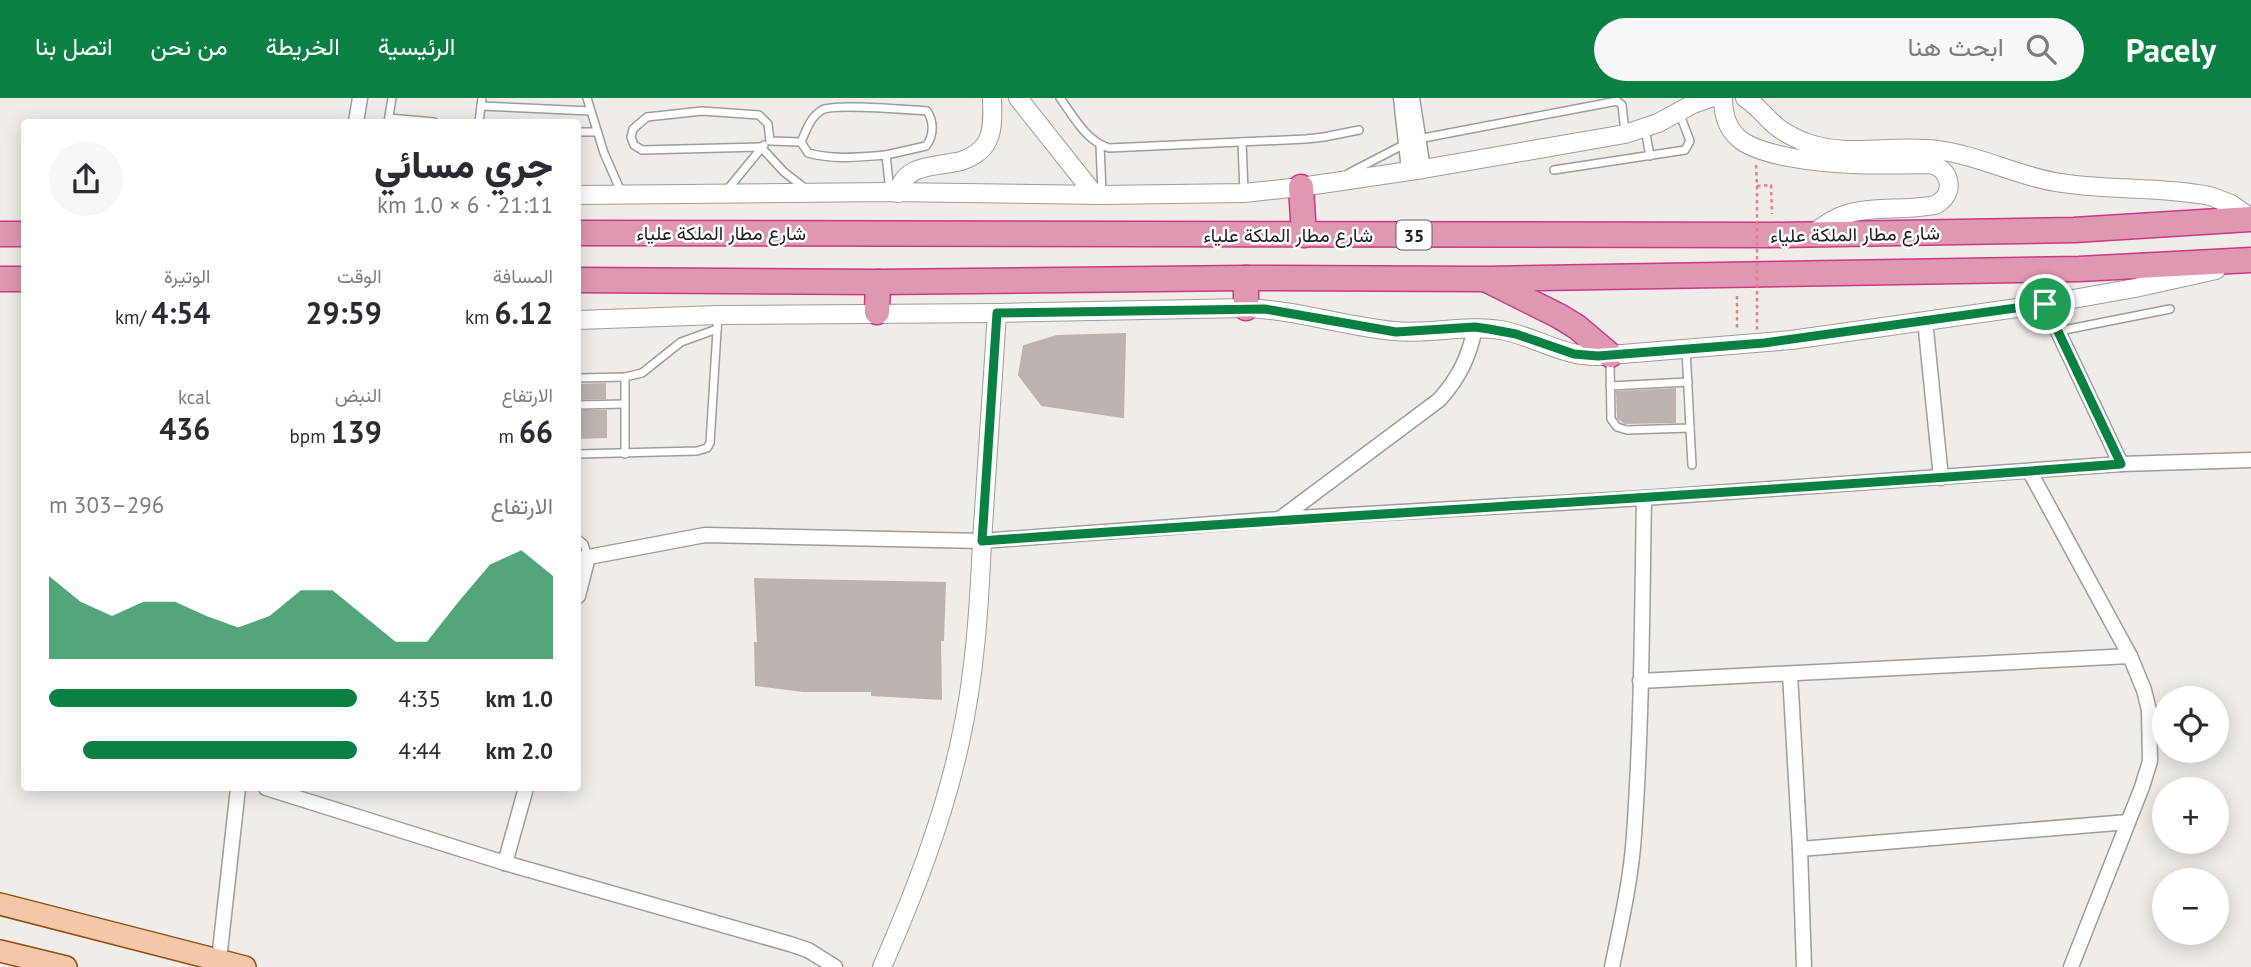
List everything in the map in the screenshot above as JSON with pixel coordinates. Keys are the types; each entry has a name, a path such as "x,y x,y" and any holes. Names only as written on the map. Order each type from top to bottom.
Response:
{"highway":[{"path":"1301,187 1304,235"},
{"name":"شارع مطار الملكة علياء","path":"581,233 1812,235 2074,230 2251,218"},
{"path":"0,234 21,234"},
{"name":"شارع مطار الملكة علياء","path":"581,280 878,282 1246,278 1485,279 2079,269 2251,260"},
{"path":"1246,278 1246,308"},
{"path":"0,279 21,279"},
{"path":"1485,279 1559,316 1577,327 1610,355"},
{"path":"877,312 878,282"}],"main road":[{"path":"0,904 245,967"},
{"path":"11,958 66,967"}],"street":[{"path":"356,119 360,98"},
{"path":"894,192 908,172 961,161 977,153 991,133 992,98"},
{"path":"1018,98 1099,195"},
{"path":"1401,98 1416,170"},
{"path":"1412,98 1412,141"},
{"path":"581,195 894,192 1099,195 1244,192 1301,187 1416,170 1625,134 1710,98"},
{"path":"1723,98 1724,115 1733,132 1746,144 1767,152 1842,165 1929,164 1941,168 1949,179 1949,192 1935,205 1856,211 1832,219 1812,235"},
{"path":"1745,98 1777,127 1821,147 1937,149 2056,183 2210,196 2231,204 2251,218"},
{"path":"581,320 718,322 877,312 997,313 1246,308 1279,310 1396,332 1475,327 1516,334 1586,356 1791,340 2045,304 2135,288 2251,260"},
{"path":"2045,304 2121,464"},
{"path":"882,967 926,861 945,802 961,741 972,679 979,617 997,313"},
{"path":"1925,320 1941,478"},
{"path":"1280,519 1439,400 1463,367 1471,348 1475,327"},
{"path":"583,558 685,537 721,534 982,541 2121,464 2251,460"},
{"path":"2030,472 2130,656 2149,710 2150,761 2071,967"},
{"path":"1612,967 1629,878 1634,835 1644,498"},
{"path":"1640,681 2130,656"},
{"path":"1790,674 1804,967"},
{"path":"219,960 238,791"},
{"path":"276,791 505,863 790,944 808,950 835,967"},
{"path":"505,863 525,791"},
{"path":"1800,849 2128,822"}],"lane":[{"path":"388,119 392,98"},
{"path":"587,98 596,132 622,194"},
{"path":"1060,98 1088,136 1100,145 1118,148 1324,137 1359,130"},
{"path":"1334,182 1412,141 1617,101 1622,105 1625,134"},
{"path":"482,102 590,111"},
{"path":"890,108 927,111 931,120 931,137 926,146 886,155 843,158 819,156 808,153 801,142 811,119 824,109 890,108"},
{"path":"770,141 768,124 759,115 702,111 646,117 633,129 631,138 634,145 642,150 761,147 784,172 811,193"},
{"path":"1554,170 1685,150 1690,141 1679,111"},
{"path":"1644,128 1650,156"},
{"path":"581,132 596,132"},
{"path":"723,194 761,147 770,141 801,142"},
{"path":"1242,142 1244,192"},
{"path":"1099,195 1100,145"},
{"path":"886,155 894,192"},
{"path":"2058,331 2170,309"},
{"path":"581,378 625,377 648,370 681,342 718,322"},
{"path":"581,454 703,451 707,448 710,443 718,322"},
{"path":"1686,349 1692,465"},
{"path":"1610,355 1611,419 1617,428 1690,428"},
{"path":"625,377 625,454"},
{"path":"1610,386 1688,382"},
{"path":"581,405 625,404"},
{"path":"581,542 584,544 583,558"}],"path":[{"path":"1757,332 1757,186 1771,185 1772,199"}],"building":[{"path":"1125,334 1123,417 1042,405 1019,375 1024,346 1057,336"},
{"path":"605,384 605,398 581,399 581,385"},
{"path":"1675,389 1675,422 1625,423 1618,418 1617,392"},
{"path":"581,411 606,411 606,437 581,438"},
{"path":"755,579 945,583 943,640 940,640 941,699 872,695 872,691 803,691 756,685 755,643 758,643"}],"route":[{"path":"2045,304 2121,464 982,541 997,313 1246,308 1279,310 1396,332 1475,327 1489,329 1516,334 1574,354 1598,356 1791,340 2045,304"}]}
